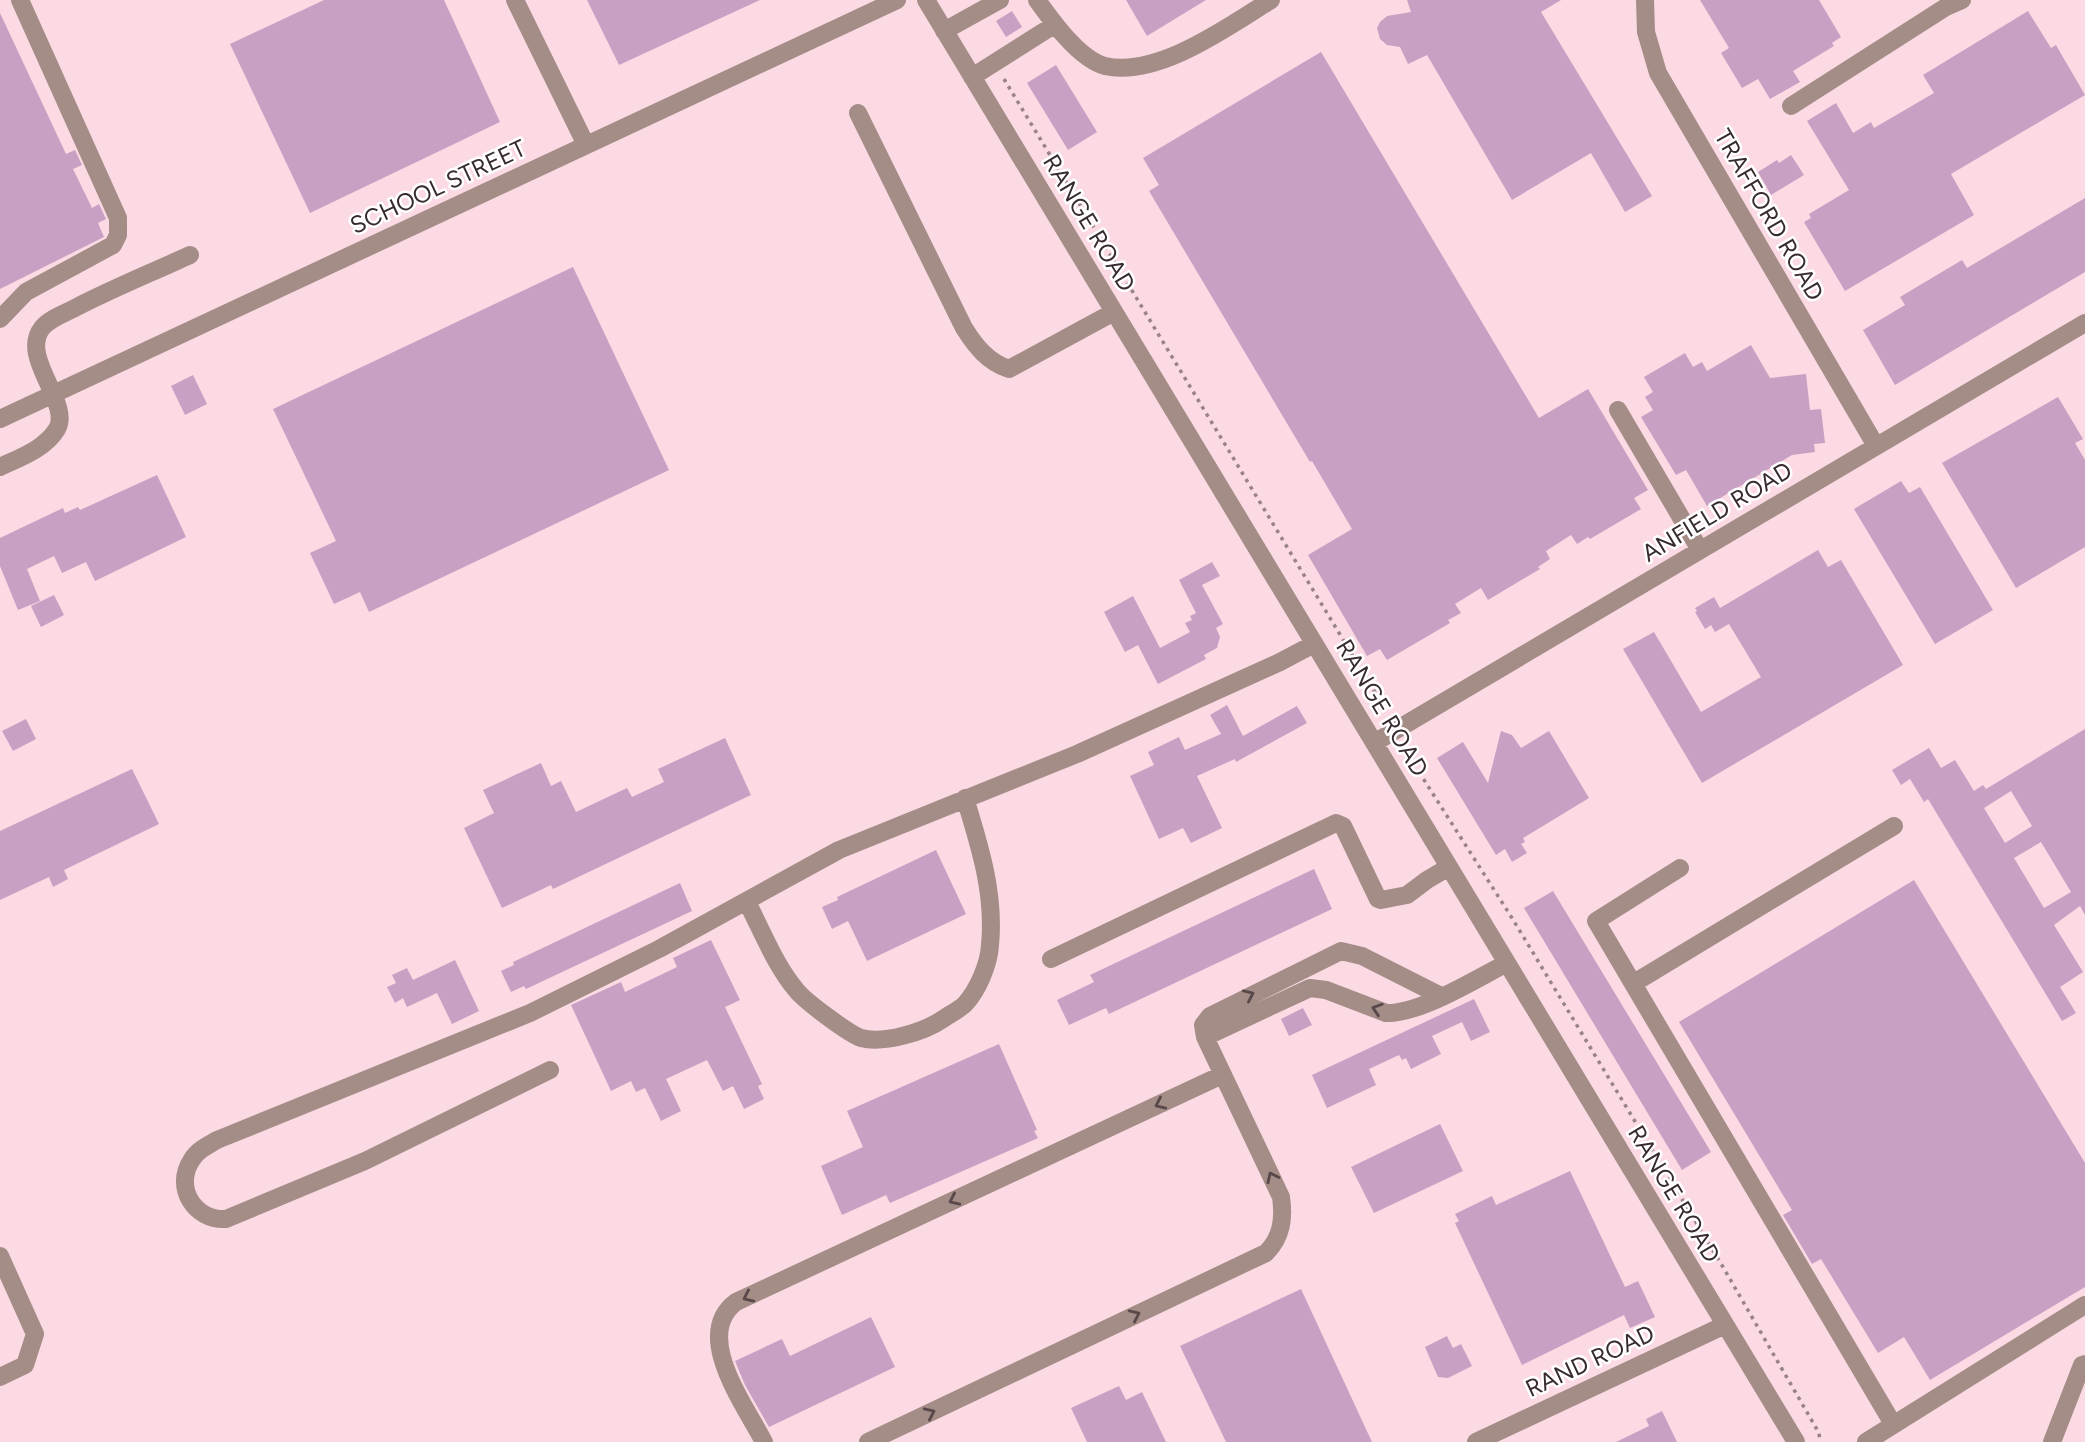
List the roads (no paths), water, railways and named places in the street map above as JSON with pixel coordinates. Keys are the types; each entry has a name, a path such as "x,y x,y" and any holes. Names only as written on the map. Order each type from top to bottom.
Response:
{"street":[{"path":"0,319 26,292 108,249 120,227 20,0"},
{"path":"515,0 586,145"},
{"name":"SCHOOL STREET","path":"0,419 897,0"},
{"name":"RANGE ROAD","path":"926,0 1796,1442"},
{"path":"944,31 1000,0"},
{"path":"1037,0 1054,24 1087,56 1105,65 1129,66 1157,62 1199,45 1271,0"},
{"name":"TRAFFORD ROAD","path":"1645,0 1646,32 1658,73 1876,446"},
{"path":"1791,106 1946,7 1962,0"},
{"path":"972,77 1054,24"},
{"path":"858,113 964,328 974,343 996,364 1009,369 1114,312"},
{"path":"0,467 33,451 57,429 59,423 58,411 36,345 37,335 42,327 50,320 103,293 190,256"},
{"name":"ANFIELD ROAD","path":"1374,743 2085,323"},
{"path":"1618,410 1700,550"},
{"path":"550,1070 365,1161 226,1219 212,1220 201,1214 193,1206 187,1191 185,1177 189,1162 198,1152 217,1140 530,1013 747,902 839,850 1077,754 1314,644"},
{"path":"747,902 776,959 797,992 838,1024 861,1038 877,1039 907,1035 937,1023 965,1004 979,982 990,947 990,902 986,865 965,799"},
{"path":"1051,959 1336,823 1343,826 1378,899 1381,900 1401,884 1427,880 1449,867"},
{"path":"1634,983 1894,826"},
{"path":"1680,868 1596,921 1893,1424"},
{"path":"868,1442 1266,1253 1276,1242 1283,1213 1281,1196 1205,1037 1203,1025 1217,1012 1341,951 1362,956 1441,996"},
{"path":"1205,1037 1310,988 1326,990 1386,1013 1404,1011 1507,963"},
{"path":"764,1442 720,1358 720,1323 725,1310 736,1302 1222,1075"},
{"path":"0,1256 35,1334 25,1365 0,1377"},
{"path":"1866,1442 2085,1305"},
{"name":"RAND ROAD","path":"1476,1442 1725,1325"},
{"path":"2052,1442 2082,1365 2085,1364"}]}
